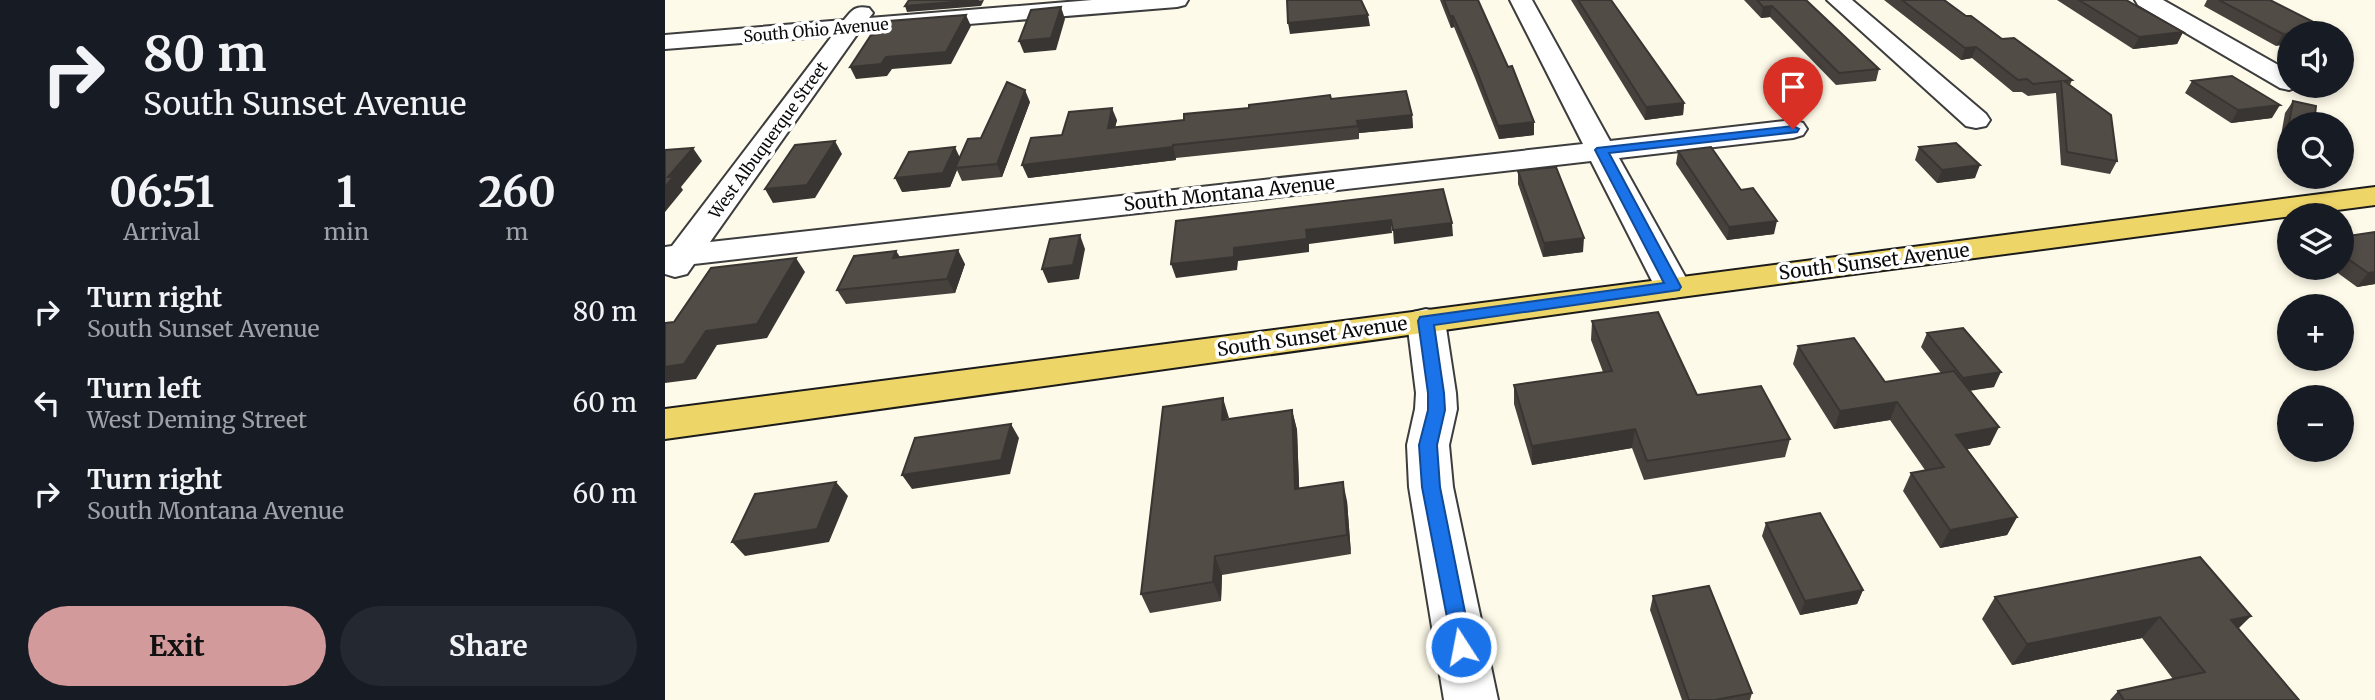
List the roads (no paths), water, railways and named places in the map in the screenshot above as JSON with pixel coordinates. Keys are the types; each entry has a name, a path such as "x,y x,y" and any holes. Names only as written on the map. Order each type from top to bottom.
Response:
{"main road":[{"name":"South Sunset Avenue","path":"665,424 1673,287 2375,196"}],"street":[{"name":"West Albuquerque Street","path":"671,263 870,0"},
{"name":"South Ohio Avenue","path":"665,42 1177,0"},
{"path":"1521,0 1673,287"},
{"path":"1837,0 1976,120"},
{"path":"2146,0 2277,75"},
{"name":"South Montana Avenue","path":"671,263 1793,129"},
{"path":"1426,321 1436,393 1436,410 1428,445 1431,487 1471,700"}]}
